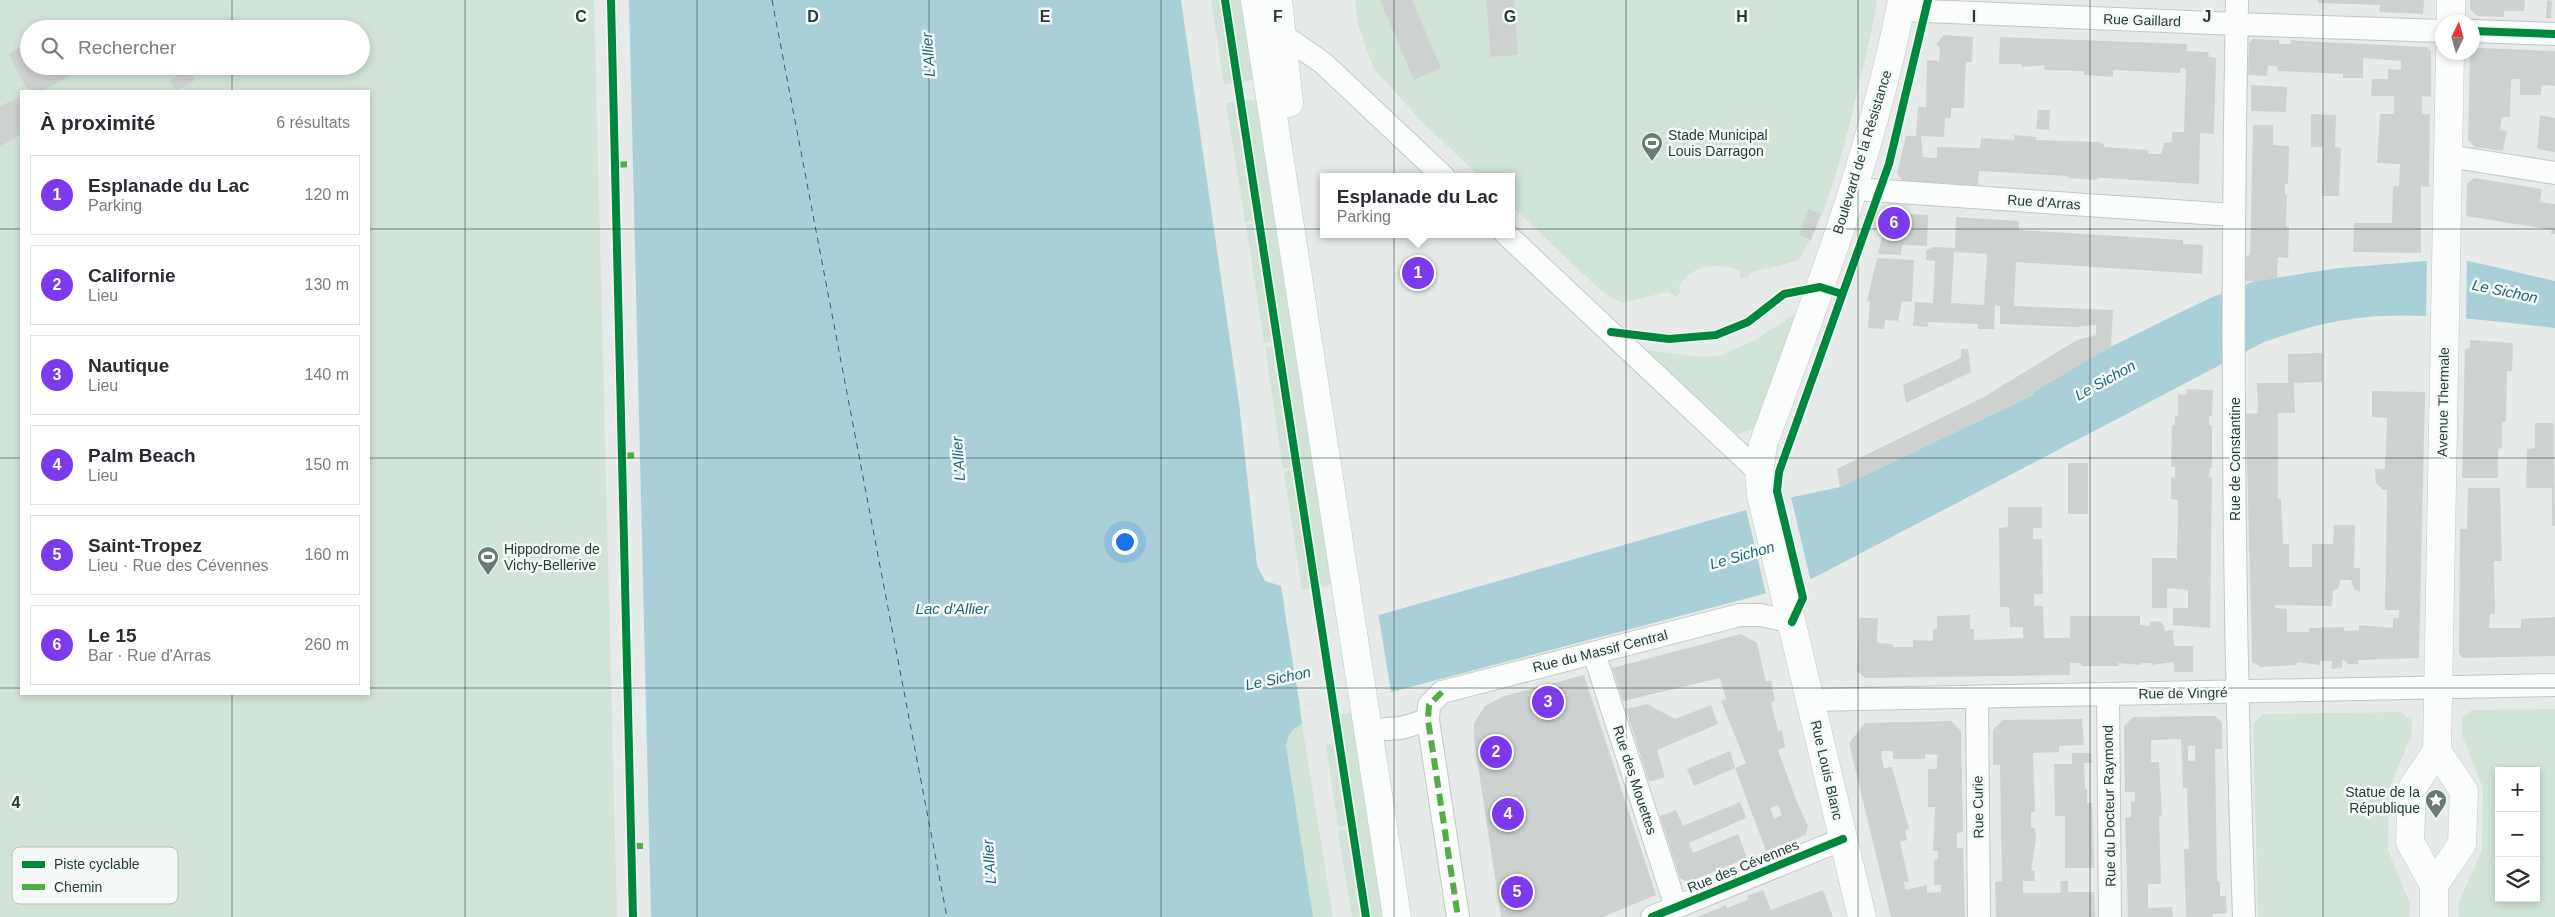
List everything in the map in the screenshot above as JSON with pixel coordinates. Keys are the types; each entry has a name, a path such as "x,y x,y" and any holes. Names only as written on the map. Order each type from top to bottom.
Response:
{"street":[{"path":"1255,0 1355,588"},
{"path":"1278,0 1281,37 1372,702 1396,917"},
{"name":"Rue de Constantine","path":"2237,0 2233,216 2236,692 2244,917"},
{"path":"2450,15 2451,0"},
{"name":"Rue Gaillard","path":"1902,5 2237,24 2435,30"},
{"name":"Boulevard de la Résistance","path":"1760,484 1763,445 1855,188 1894,45 1902,5"},
{"path":"2480,31 2555,34"},
{"path":"1281,37 1287,38 1323,63 1440,173"},
{"name":"Avenue Thermale","path":"2437,751 2450,60"},
{"path":"2448,156 2555,173"},
{"name":"Rue d'Arras","path":"1855,188 2233,216"},
{"path":"1510,238 1760,484"},
{"name":"Rue Louis Blanc","path":"1760,484 1862,917"},
{"name":"Rue du Massif Central","path":"1428,720 1430,705 1442,692 1740,615 1761,615 1792,622"},
{"name":"Rue des Mouettes","path":"1594,653 1676,907"},
{"name":"Rue de Vingré","path":"1810,700 2555,685"},
{"name":"Rue du Docteur Raymond","path":"2108,694 2110,917"},
{"name":"Rue Curie","path":"1976,697 1979,917"},
{"path":"1372,702 1386,729 1414,917"},
{"path":"1386,729 1401,728 1428,720 1458,917"},
{"path":"2434,885 2462,844 2464,791 2437,751 2412,788 2410,842 2434,885 2434,917"},
{"name":"Rue des Cévennes","path":"1652,917 1843,839"}],"green space":[{"name":"Hippodrome de Vichy-Bellerive","path":"0,0 594,0 617,917 0,917"},
{"path":"1211,0 1219,0 1232,83 1224,84"},
{"path":"1228,0 1249,0 1261,78 1241,82"},
{"name":"Stade Municipal Louis Darragon","path":"1355,0 1877,0 1873,25 1833,184 1818,224 1798,261 1752,272 1747,279 1740,277 1740,270 1722,266 1706,267 1691,273 1685,278 1679,286 1680,293 1676,297 1668,292 1621,303 1601,291 1515,209 1515,173 1476,173 1421,121 1374,69 1359,28"},
{"path":"1264,98 1339,584 1319,587 1244,101"},
{"path":"1234,102 1253,221 1245,222 1226,103"},
{"path":"1253,224 1272,342 1264,343 1246,225"},
{"path":"1801,310 1762,426 1737,434 1645,350 1703,357 1719,356 1755,340"},
{"path":"1272,346 1291,467 1283,469 1265,347"},
{"path":"1292,470 1310,589 1302,590 1284,472"},
{"path":"2555,709 2555,917 2459,917 2458,904 2482,850 2483,788 2462,735 2462,718 2472,710"},
{"path":"1359,711 1391,917 1369,917 1337,715"},
{"path":"2401,712 2412,721 2411,736 2389,789 2388,850 2410,904 2409,917 2258,917 2253,724 2263,714"},
{"path":"1302,724 1333,917 1313,917 1286,745 1291,732"},
{"path":"1333,744 1346,826 1338,827 1326,745"},
{"path":"1346,829 1360,917 1352,917 1338,831"}],"water":[{"name":"Lac d'Allier","path":"629,0 1181,0 1239,403 1257,565 1265,581 1281,586 1288,628 1379,615 1788,498 1840,487 2033,395 2032,393 2092,356 2210,298 2255,281 2339,268 2426,261 2469,261 2555,281 2555,328 2477,319 2395,316 2345,320 2294,332 2264,342 1802,584 1391,692 1300,707 1302,724 1291,732 1286,745 1313,917 651,917"}],"pier":[{"path":"2427,258 2467,259 2466,321 2426,320"},
{"path":"1791,497 1811,582 1766,594 1746,509"},
{"path":"1287,606 1290,626 1378,612 1391,692 1300,707 1284,607"}],"building":[{"path":"1380,0 1412,0 1441,68 1414,80"},
{"path":"1486,0 1514,0 1518,55 1491,57"},
{"path":"2318,0 2424,0 2423,14 2379,12 2380,5 2318,3"},
{"path":"2470,0 2525,0 2524,11 2504,11 2504,17 2480,16 2470,9"},
{"path":"2547,0 2552,1 2551,18 2546,18"},
{"path":"1944,35 1973,37 1972,62 1966,62 1964,108 1951,108 1951,118 1945,118 1944,137 1921,136 1923,157 1937,158 1937,147 1980,148 1981,138 2014,140 2014,135 2036,137 2036,140 2099,142 2104,144 2104,147 2148,150 2148,154 2161,154 2164,143 2172,142 2172,132 2184,132 2186,69 2181,68 2180,73 2113,70 2113,77 2084,75 2084,71 2044,70 2045,65 2022,67 2022,64 1999,64 2000,37 2187,44 2187,51 2208,52 2209,57 2216,58 2214,134 2200,133 2199,184 2103,178 2097,178 2097,180 2068,178 2068,176 1979,171 1978,185 1903,181 1897,174 1906,136 1916,136 1918,107 1926,107 1927,60 1939,61 1940,48 1936,44"},
{"path":"2253,39 2279,40 2279,44 2291,44 2291,40 2426,47 2431,51 2431,97 2422,96 2422,114 2430,114 2429,187 2421,186 2421,253 2353,252 2354,223 2392,223 2393,186 2399,186 2400,164 2377,163 2380,114 2394,114 2394,96 2371,96 2372,79 2388,79 2388,69 2401,70 2401,61 2363,58 2363,78 2343,78 2343,74 2278,71 2277,66 2268,66 2267,76 2248,75 2249,43"},
{"path":"20,47 20,75 71,75 44,90 27,90 8,54"},
{"path":"2480,48 2555,51 2555,86 2542,85 2541,95 2520,95 2520,79 2511,79 2510,117 2502,117 2500,130 2507,131 2503,151 2475,147 2468,140 2470,60 2480,60"},
{"path":"178,75 191,75 195,80 179,90 176,90 170,81"},
{"path":"2251,85 2287,87 2286,112 2251,111"},
{"path":"18,98 20,103 20,136 0,146 0,106"},
{"path":"2038,110 2050,110 2049,130 2036,129"},
{"path":"2311,114 2336,115 2335,147 2341,148 2339,196 2322,196 2323,147 2311,147"},
{"path":"2540,115 2555,118 2555,152 2537,149"},
{"path":"2253,125 2273,125 2273,145 2289,146 2288,184 2285,184 2285,194 2287,194 2286,227 2289,227 2288,258 2278,257 2277,278 2244,281 2244,256 2250,255"},
{"path":"2474,178 2542,189 2540,202 2555,204 2555,234 2551,234 2552,230 2466,216 2467,184"},
{"path":"1808,209 1821,214 1811,240 1799,235"},
{"path":"1894,213 1928,215 1927,246 1902,245 1901,255 1878,254 1886,219"},
{"path":"1956,217 2019,221 2019,230 2183,240 2183,244 2203,245 2202,274 2016,262 2014,306 2113,310 2111,347 2032,393 2033,395 1840,487 1837,469 1982,398 2077,340 2096,335 2096,325 2075,327 2000,324 2000,306 1995,305 1994,329 1978,329 1978,324 1928,322 1928,327 1913,326 1915,302 1933,303 1935,261 1926,260 1926,250 1934,247 1955,248","holes":["1954,252 1987,254 1984,305 1951,303"]},
{"path":"1877,258 1914,260 1912,302 1902,301 1898,321 1885,320 1884,329 1868,328 1870,301 1867,301"},
{"path":"2470,340 2513,343 2512,371 2507,371 2506,422 2502,422 2502,448 2498,449 2498,478 2462,478 2465,349 2470,348"},
{"path":"1961,349 1968,349 1971,372 1906,403 1903,385 1961,358"},
{"path":"2322,353 2322,382 2294,383 2295,413 2278,413 2278,499 2281,499 2283,544 2289,544 2289,567 2312,567 2312,544 2333,544 2334,525 2355,525 2354,568 2360,568 2360,592 2354,589 2351,580 2340,580 2339,588 2333,591 2332,606 2275,605 2275,608 2287,609 2287,632 2309,632 2309,628 2344,627 2344,631 2359,630 2359,625 2393,628 2393,618 2399,618 2399,610 2385,610 2387,490 2383,490 2376,483 2375,469 2385,469 2387,418 2372,417 2372,391 2425,392 2419,658 2358,660 2358,664 2347,664 2347,661 2342,660 2342,668 2331,669 2332,661 2320,661 2320,665 2297,662 2297,665 2261,667 2252,662 2246,414 2258,413 2257,383 2288,383 2288,354"},
{"path":"2187,389 2213,390 2212,415 2209,417 2209,425 2212,426 2212,468 2210,468 2209,477 2212,477 2210,628 2173,625 2173,608 2188,608 2188,590 2167,588 2167,608 2152,608 2152,558 2175,558 2177,560 2178,500 2171,499 2171,477 2175,478 2175,467 2171,467 2172,425 2175,425 2175,416 2178,416 2178,394 2186,395"},
{"path":"2553,392 2555,526 2552,526 2552,488 2526,488 2527,449 2535,448 2535,423 2553,423"},
{"path":"2068,463 2088,463 2088,514 2068,514"},
{"path":"2468,488 2500,488 2502,561 2494,561 2495,614 2490,614 2489,628 2521,628 2521,619 2555,617 2555,656 2463,658 2459,654 2460,529 2467,529"},
{"path":"2008,507 2042,507 2042,528 2033,528 2033,539 2042,539 2043,594 2034,594 2034,606 2043,606 2044,638 2070,638 2070,616 2140,616 2140,625 2150,626 2150,622 2160,621 2165,631 2173,630 2174,646 2193,646 2193,672 2174,672 2174,662 2151,665 2151,663 2141,663 2141,665 2118,663 2119,666 2081,666 2081,663 2070,663 2070,675 1865,678 1857,671 1859,618 1878,618 1877,643 1892,644 1894,647 1913,647 1913,640 1933,641 1933,629 1937,629 1937,616 1970,615 1970,629 1974,629 1974,640 2023,638 2023,627 2010,627 2009,607 2000,607 1999,528 2008,527"},
{"path":"1741,634 1757,643 1766,682 1771,680 1775,701 1771,703 1778,731 1782,730 1785,747 1778,750 1808,826 1806,835 1766,851 1735,768 1746,763 1721,701 1726,699 1720,678 1623,701 1612,668","holes":["1778,805 1782,815 1774,819 1770,808"]},
{"path":"1584,675 1656,895 1603,917 1501,917 1474,740 1474,723 1485,706 1504,696"},
{"path":"1647,704 1675,719 1711,705 1718,724 1657,750 1665,777 1649,782 1626,709"},
{"path":"2214,716 2222,722 2222,749 2215,749 2217,881 2220,882 2220,896 2226,896 2227,913 2213,914 2213,917 2186,917 2184,849 2189,849 2187,788 2183,788 2181,739 2151,740 2151,762 2159,762 2162,816 2159,817 2161,884 2148,884 2148,908 2172,907 2173,917 2128,917 2125,818 2131,817 2131,801 2135,802 2135,792 2125,792 2124,726 2133,717","holes":["2188,746 2195,746 2195,761 2188,761"]},
{"path":"2082,719 2084,745 2059,746 2059,752 2033,753 2035,812 2031,812 2031,827 2035,828 2036,839 2031,871 2034,871 2035,881 2023,881 2023,893 2061,893 2060,881 2068,881 2068,892 2094,892 2095,917 1996,917 1995,882 2002,881 2000,765 1993,765 1993,730 2003,720"},
{"path":"1951,721 1961,731 1963,832 1957,833 1957,848 1963,848 1965,917 1891,917 1849,743 1865,723","holes":["1882,751 1893,751 1893,759 1925,759 1925,754 1939,755 1937,757 1937,769 1928,769 1928,807 1935,807 1933,851 1938,851 1938,859 1934,860 1934,885 1941,885 1941,892 1927,893 1927,885 1905,890 1904,882 1909,882 1900,842 1907,840 1905,830 1909,829 1892,767 1884,768 1881,755"]},
{"path":"1730,751 1735,768 1694,786 1687,769"},
{"path":"2072,753 2091,753 2092,763 2084,763 2087,803 2092,803 2094,868 2065,868 2065,816 2055,816 2054,764 2072,764"},
{"path":"1740,802 1746,818 1689,843 1693,853 1738,834 1747,858 1688,882 1680,878 1660,816 1676,810 1683,826"},
{"path":"1763,890 1771,910 1823,890 1833,917 1697,917 1726,905 1727,908 1742,902 1749,899 1747,896"}],"ferry route":[{"path":"772,0 947,917"}],"marked path":[{"path":"615,165 632,164"},
{"path":"622,456 638,455"},
{"path":"1442,692 1429,705 1428,720 1458,917"},
{"path":"631,846 648,846"}],"cycle path":[{"path":"611,0 633,917"},
{"path":"1225,0 1366,917"},
{"path":"1792,622 1803,598 1777,491 1779,472 1889,164 1928,0"},
{"path":"2480,31 2555,34"},
{"path":"1611,332 1669,339 1716,335 1748,322 1784,294 1820,287 1842,294"},
{"path":"1652,917 1843,839"}],"place":[{"name":"Stade Municipal Louis Darragon","path":"1652,162"},
{"name":"Le 15","path":"1894,223"},
{"name":"Esplanade du Lac","path":"1418,273"},
{"name":"Hippodrome de Vichy-Bellerive","path":"488,576"},
{"name":"Nautique","path":"1548,702"},
{"name":"Californie","path":"1496,752"},
{"name":"Palm Beach","path":"1508,814"},
{"name":"Statue de la République","path":"2436,819"},
{"name":"Saint-Tropez","path":"1517,892"}],"water label":[{"name":"L'Allier","path":"928,55"},
{"name":"Le Sichon","path":"2505,291"},
{"name":"Le Sichon","path":"2105,380"},
{"name":"L'Allier","path":"958,459"},
{"name":"Le Sichon","path":"1742,555"},
{"name":"Le Sichon","path":"1278,678"},
{"name":"L'Allier","path":"989,862"}]}
